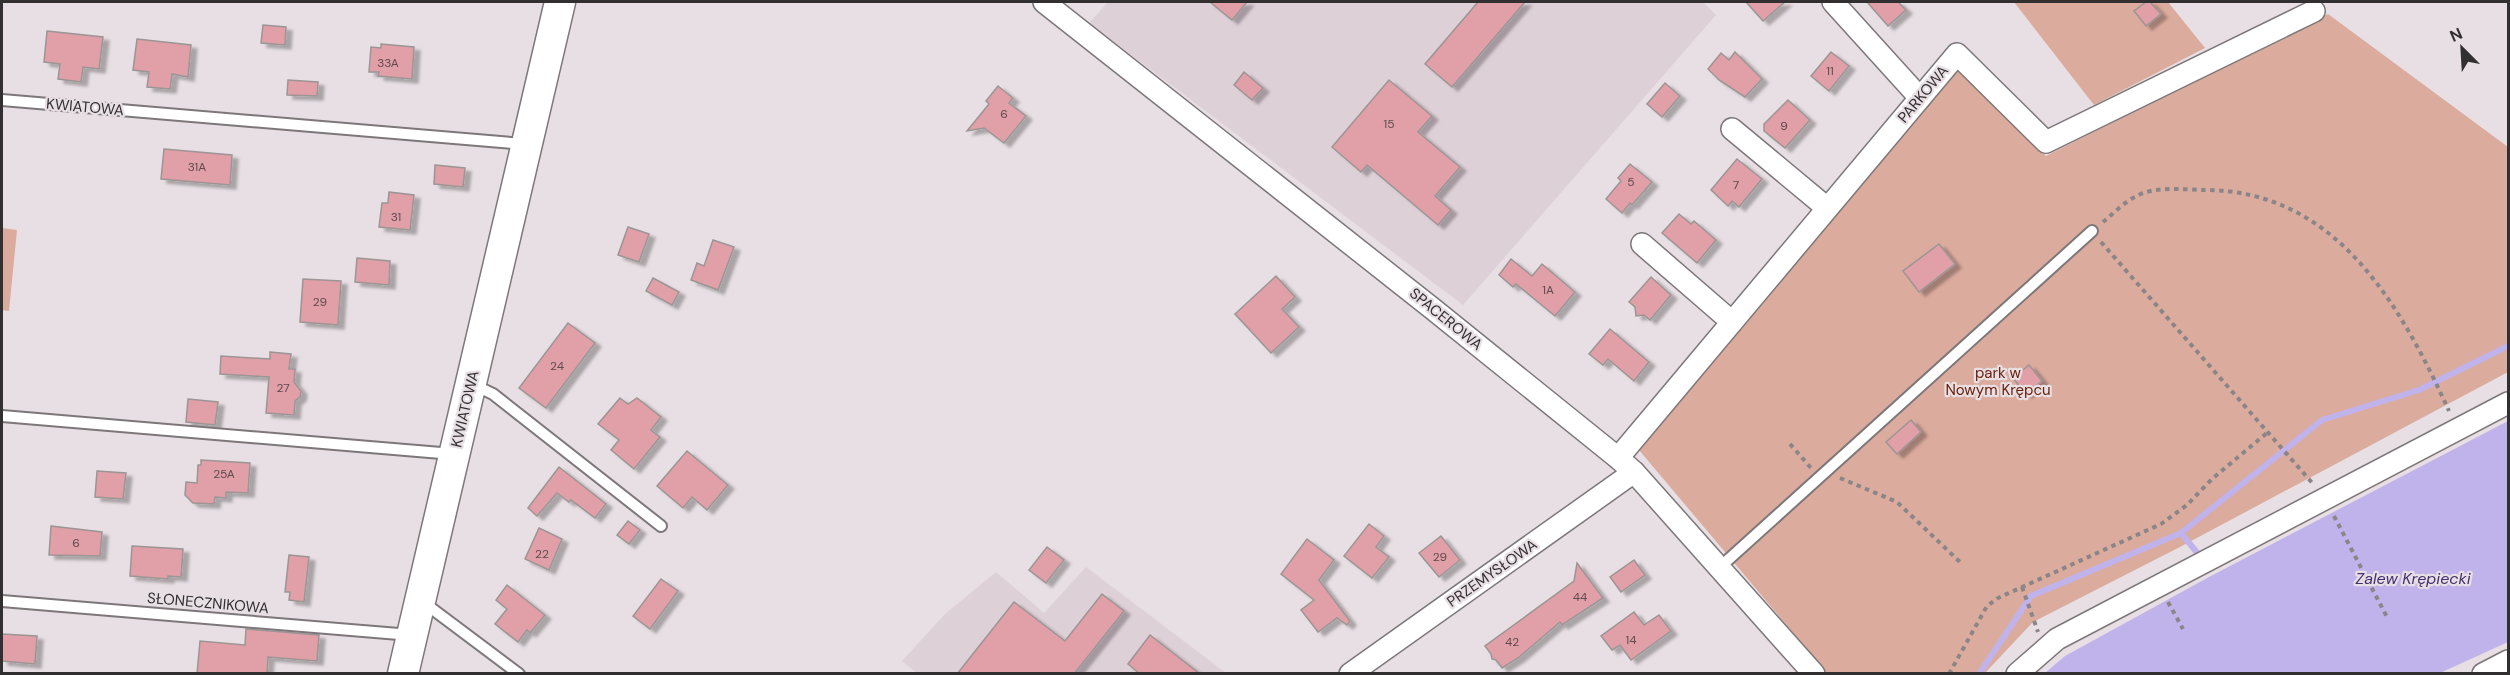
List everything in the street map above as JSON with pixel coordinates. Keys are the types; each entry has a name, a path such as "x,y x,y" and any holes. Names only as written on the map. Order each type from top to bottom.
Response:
{"street":[{"name":"KWIATOWA","path":"403,674 560,2"},
{"name":"SPACEROWA","path":"1044,2 1434,309 1626,465 1814,674"},
{"path":"1833,2 1920,98"},
{"name":"PARKOWA","path":"1626,465 1732,322 1957,54 2046,142 2314,11"},
{"path":"1732,129 1827,208"},
{"path":"1642,244 1732,322"},
{"path":"2018,674 2057,639 2508,404"},
{"name":"PRZEMYSŁOWA","path":"1350,674 1626,465"},
{"path":"2483,674 2508,661"}],"lane":[{"name":"KWIATOWA","path":"2,99 527,144"},
{"path":"1719,568 2092,231"},
{"path":"471,383 493,394 661,525"},
{"path":"2,416 454,454"},
{"path":"420,600 519,674"},
{"name":"SŁONECZNIKOWA","path":"2,601 412,635"}],"path":[{"path":"2388,619 2325,498 2092,231 2135,196 2158,189 2216,190 2262,197 2291,208 2321,226 2365,267 2422,351 2458,430"},
{"path":"1949,674 1987,606 1998,598 2161,524 2187,505 2212,479 2268,432"},
{"path":"1790,444 1823,474 1897,502 1961,563"},
{"path":"2158,585 2183,629"},
{"path":"2022,589 2032,618"}],"shaded area":[{"path":"1108,2 1703,2 1716,15 1463,305 1089,23"},
{"path":"1086,567 1226,673 918,674 902,661 945,614 996,572 1044,613"}],"green space":[{"path":"2014,2 2168,2 2205,48 2094,105"},
{"name":"park w Nowym Krępcu","path":"2328,14 2508,147 2508,372 2178,548 2033,622 1985,673 1827,673 1639,450 1960,68 2046,156"},
{"path":"2,228 17,230 9,311 2,310"}],"water":[{"name":"Zalew Krępiecki","path":"2508,421 2508,642 2440,673 2045,673 2065,656 2209,577"}],"building":[{"path":"1210,2 1247,2 1232,20"},
{"path":"1478,2 1525,2 1452,87 1425,64"},
{"path":"1746,2 1785,2 1763,21"},
{"path":"1867,2 1898,2 1906,10 1888,26"},
{"path":"2146,2 2150,2 2161,14 2146,26 2134,11"},
{"path":"263,25 286,27 285,45 261,43"},
{"path":"47,31 103,37 99,69 83,67 81,82 58,79 60,64 44,62"},
{"path":"137,39 191,45 188,77 172,74 170,89 147,87 149,72 133,70"},
{"path":"381,44 414,47 412,79 378,76 379,72 369,72 371,47 381,48"},
{"path":"1735,52 1762,79 1745,97 1719,80 1708,69 1721,53 1729,60"},
{"path":"1831,52 1849,66 1829,91 1811,76"},
{"path":"1244,72 1263,88 1252,100 1234,85"},
{"path":"288,80 318,82 317,96 287,95"},
{"path":"1389,80 1432,116 1418,132 1460,167 1435,196 1451,210 1438,225 1367,165 1361,172 1332,147"},
{"path":"1665,83 1680,96 1662,117 1647,104"},
{"path":"998,86 1013,98 1009,103 1026,116 1004,143 984,128 967,131 989,104 986,101"},
{"path":"1788,100 1810,120 1785,148 1764,131 1764,124"},
{"path":"164,149 232,155 230,185 161,179"},
{"path":"1737,159 1762,179 1739,207 1732,201 1728,206 1711,190"},
{"path":"1630,164 1652,182 1622,213 1606,199 1621,181 1618,178"},
{"path":"435,165 465,168 463,187 434,184"},
{"path":"389,192 414,195 410,230 379,227 382,203 388,203"},
{"path":"1679,214 1691,224 1694,221 1716,240 1697,263 1662,233"},
{"path":"628,227 649,234 639,262 618,255"},
{"path":"713,240 734,247 718,290 691,280 697,263 704,266"},
{"path":"1939,244 1955,264 1919,292 1903,271"},
{"path":"357,258 390,261 389,285 355,282"},
{"path":"1511,259 1532,276 1542,264 1575,292 1555,316 1516,284 1513,287 1499,275"},
{"path":"1276,276 1295,297 1282,309 1299,327 1271,353 1235,314"},
{"path":"1651,277 1671,295 1650,320 1644,315 1636,316 1635,307 1629,302"},
{"path":"653,278 679,292 672,305 646,291"},
{"path":"303,279 341,281 338,325 300,322"},
{"path":"568,323 595,343 546,408 519,388"},
{"path":"1610,329 1649,362 1634,381 1608,359 1603,365 1589,354"},
{"path":"270,352 291,354 289,369 295,369 294,382 301,391 300,397 295,401 294,415 266,413 269,377 220,374 221,356 270,359"},
{"path":"2029,365 2042,381 2026,394 2013,378"},
{"path":"620,398 628,404 637,398 661,417 651,430 660,437 634,469 611,450 619,440 598,424"},
{"path":"188,399 218,402 215,425 186,422"},
{"path":"1911,420 1921,432 1897,454 1886,442"},
{"path":"687,451 728,485 707,510 692,497 683,508 657,486"},
{"path":"201,460 250,463 248,493 226,492 226,498 215,497 214,504 193,503 185,495 186,482 197,483 198,465 201,465"},
{"path":"559,467 606,504 595,518 571,500 569,502 557,493 537,516 528,508"},
{"path":"97,471 126,473 123,499 95,497"},
{"path":"628,521 640,530 629,544 617,535"},
{"path":"1369,524 1384,536 1376,547 1389,557 1372,578 1344,556"},
{"path":"51,526 102,532 100,556 49,555"},
{"path":"539,528 562,539 549,570 525,559"},
{"path":"1441,536 1460,560 1439,577 1419,553"},
{"path":"1307,539 1334,560 1319,580 1350,621 1347,625 1337,618 1318,632 1301,610 1314,600 1281,574"},
{"path":"132,546 183,549 181,577 168,576 168,579 130,576"},
{"path":"1047,547 1064,560 1046,583 1029,570"},
{"path":"289,555 309,557 304,602 289,600 290,592 285,592"},
{"path":"1634,560 1645,575 1621,592 1610,577"},
{"path":"1577,563 1603,598 1562,625 1560,622 1518,658 1502,668 1496,660 1492,659 1485,646 1574,581"},
{"path":"661,579 678,591 650,629 633,616"},
{"path":"507,585 545,615 530,633 527,630 518,642 495,624 507,609 496,600"},
{"path":"1102,594 1124,611 1074,674 957,674 1014,602 1065,641"},
{"path":"1634,612 1644,625 1659,615 1671,631 1631,660 1620,645 1612,650 1601,636"},
{"path":"246,629 319,635 317,661 268,657 267,674 197,674 200,641 245,645"},
{"path":"2,634 37,636 35,664 2,661"},
{"path":"1150,635 1200,674 1140,674 1128,664"}],"waterway":[{"path":"1979,674 2031,596 2181,533 2322,420 2419,390 2508,346"},
{"path":"2181,533 2199,555"}]}
